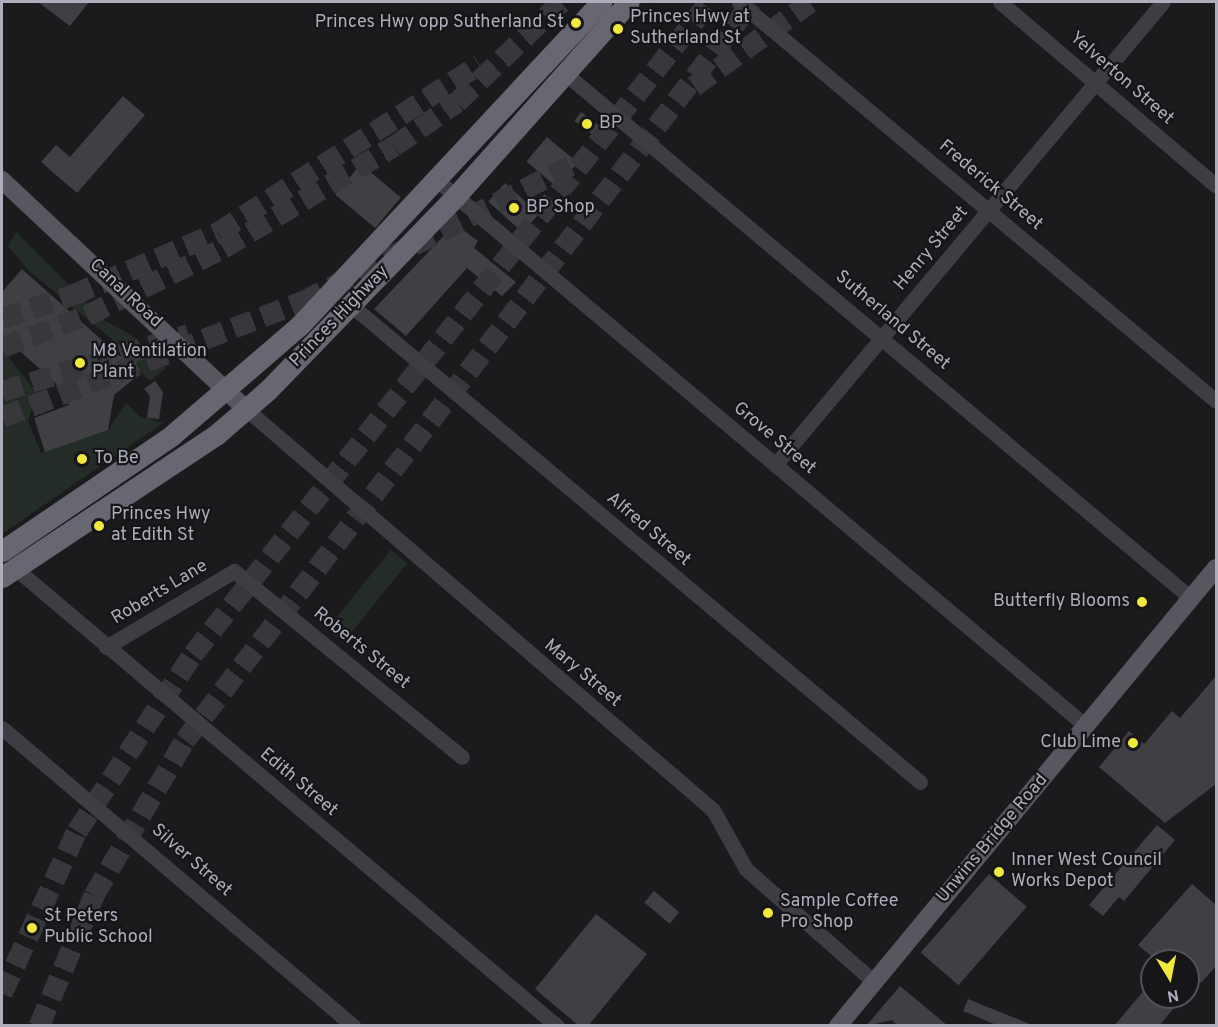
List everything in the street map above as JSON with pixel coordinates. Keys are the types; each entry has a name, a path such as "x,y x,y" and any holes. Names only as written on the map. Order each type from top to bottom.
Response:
{"highway":[{"name":"Princes Highway","path":"2,551 171,436 228,389 322,304 601,2"},
{"name":"Princes Highway","path":"8,572 246,409 352,306 455,197 567,75 629,2"}],"main road":[{"name":"Canal Road","path":"2,180 228,389 246,409"},
{"name":"Unwins Bridge Road","path":"838,1026 1216,568"}],"street":[{"name":"Frederick Street","path":"739,2 1216,401"},
{"name":"Yelverton Street","path":"1000,2 1216,186"},
{"name":"Henry Street","path":"775,465 1163,2"},
{"name":"Sutherland Street","path":"567,75 1191,598"},
{"name":"Grove Street","path":"438,181 1086,726"},
{"name":"Alfred Street","path":"352,306 920,782"},
{"name":"Mary Street","path":"246,409 713,810 746,869 874,982"},
{"name":"Roberts Lane","path":"106,647 234,571"},
{"name":"Roberts Street","path":"234,571 462,757"},
{"name":"Edith Street","path":"8,572 106,647 557,1026"},
{"name":"Silver Street","path":"2,728 352,1025"}],"shaded area":[{"path":"16,232 104,320 131,335 166,368 150,381 111,345 114,341 29,271 8,246"},
{"path":"2,349 37,393 28,421 41,453 96,430 108,430 126,403 139,416 163,423 2,534"},
{"path":"391,550 407,563 344,642 327,628"}],"building":[{"path":"38,2 89,2 70,26"},
{"path":"123,96 145,115 77,193 41,162 56,145 70,157"},
{"name":"BP","path":"581,112 601,127 594,136 574,121"},
{"path":"547,137 578,163 557,187 526,162"},
{"path":"361,164 401,197 375,228 335,195"},
{"name":"BP Shop","path":"505,183 539,214 522,232 488,202"},
{"path":"455,224 478,241 474,248 516,282 502,296 467,268 406,336 374,309"},
{"name":"M8 Ventilation Plant","path":"22,269 140,374 114,395 108,430 45,452 34,418 69,405 64,391 9,341 2,348 2,292"},
{"path":"155,381 163,392 159,419 147,418 150,396 144,389"},
{"path":"1216,676 1216,784 1165,823 1099,767 1129,731 1144,744 1172,711 1180,718"},
{"path":"1157,825 1175,840 1124,901 1119,897 1103,916 1089,905"},
{"path":"989,874 1027,907 959,985 921,952"},
{"path":"1192,884 1216,905 1216,966 1201,983 1200,949 1143,949 1138,945"},
{"path":"654,891 679,912 670,924 644,902"},
{"path":"596,914 647,954 588,1026 579,1026 535,989"},
{"path":"900,986 948,1026 898,1026 892,1020 866,1026"},
{"path":"1140,995 1140,1009 1173,1009 1159,1026 1114,1026"},
{"path":"968,999 1032,1026 999,1026 963,1011"}],"tunnel":[{"path":"2,347 87,315 223,248 394,146 457,102 561,2"},
{"path":"2,993 77,831 193,654 709,2"},
{"path":"39,1026 94,895 185,740 752,2"},
{"path":"694,86 810,2"},
{"path":"2,318 72,295 218,232 480,64"},
{"path":"2,417 303,301 577,162"},
{"path":"2,391 188,334"}],"place":[{"name":"Princes Hwy opp Sutherland St","path":"576,23"},
{"name":"Princes Hwy at Sutherland St","path":"618,29"},
{"name":"BP","path":"587,124"},
{"name":"BP Shop","path":"514,208"},
{"name":"M8 Ventilation Plant","path":"80,363"},
{"name":"To Be","path":"82,459"},
{"name":"Princes Hwy at Edith St","path":"99,526"},
{"name":"Butterfly Blooms","path":"1142,602"},
{"name":"Club Lime","path":"1133,743"},
{"name":"Inner West Council Works Depot","path":"999,872"},
{"name":"Sample Coffee Pro Shop","path":"768,913"},
{"name":"St Peters Public School","path":"32,928"}]}
